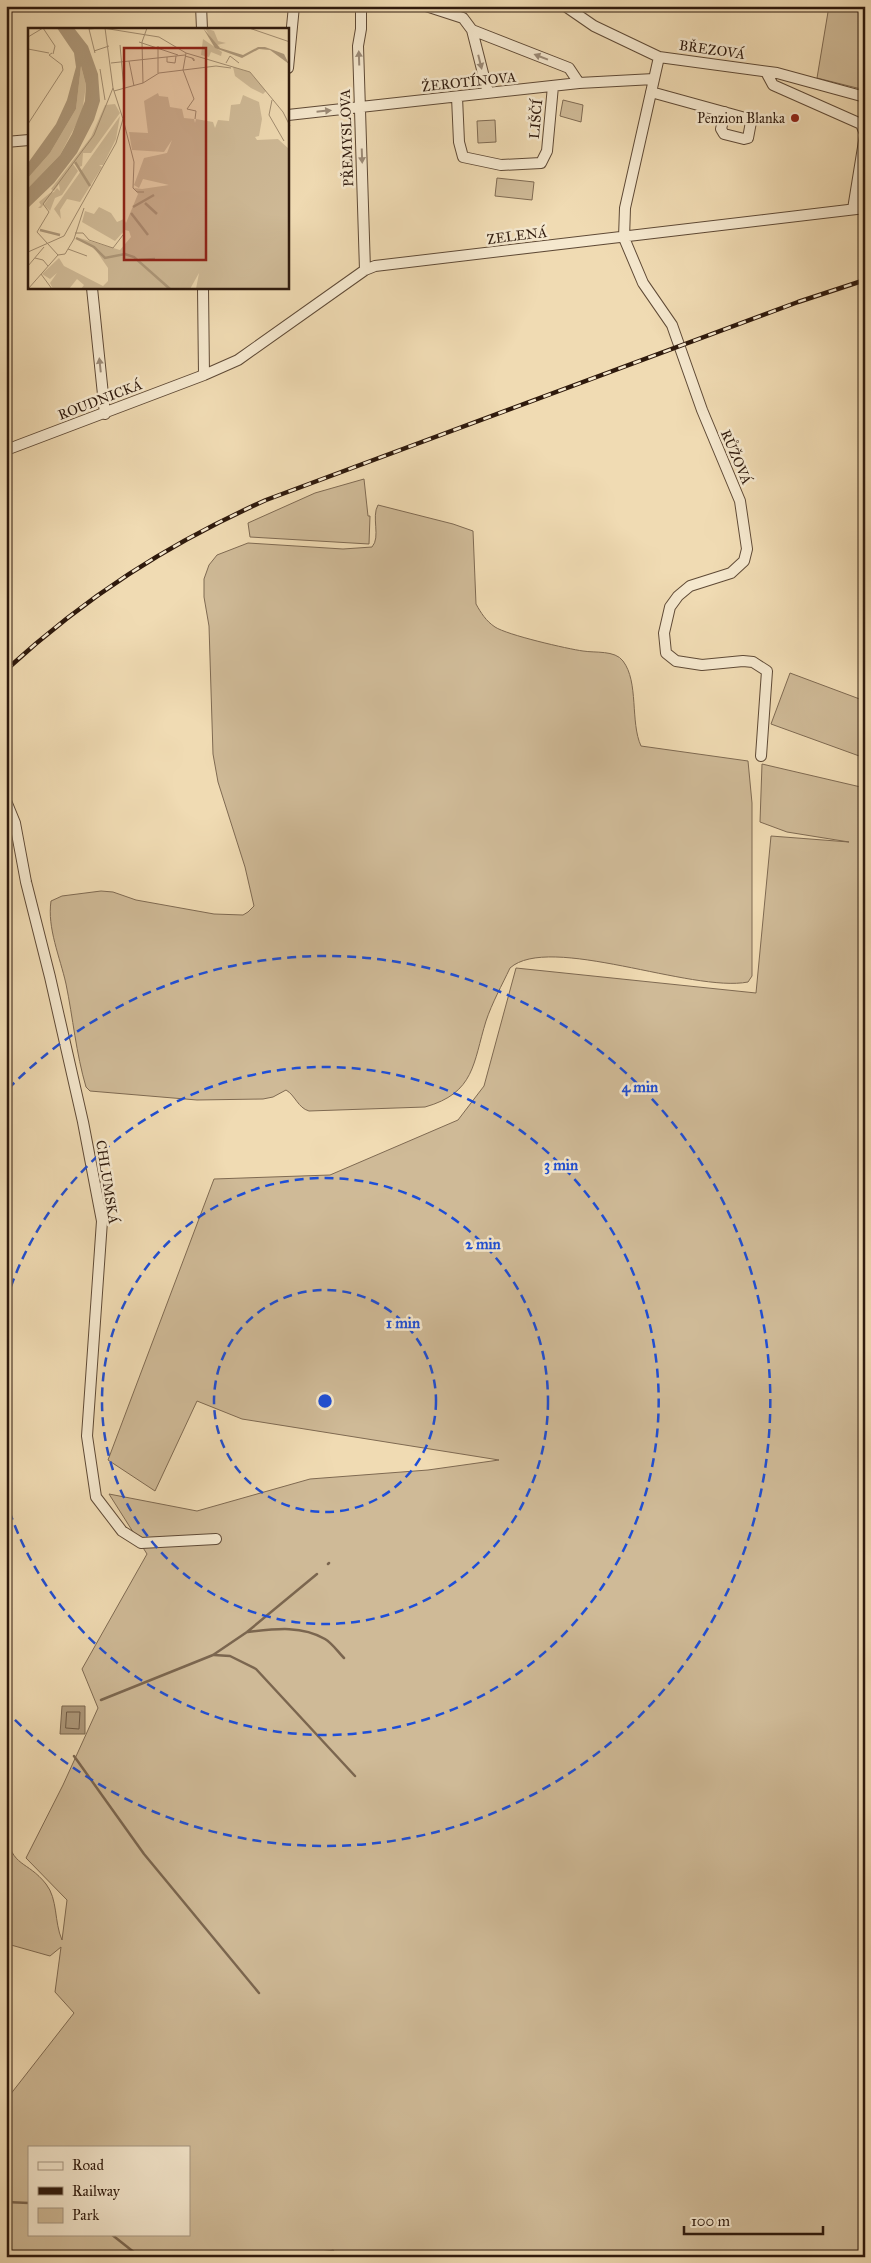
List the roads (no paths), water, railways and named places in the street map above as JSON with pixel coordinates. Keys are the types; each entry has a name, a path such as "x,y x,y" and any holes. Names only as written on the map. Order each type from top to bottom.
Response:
{"street":[{"path":"201,6 202,28"},
{"path":"289,58 294,6"},
{"name":"PŘEMYSLOVA","path":"361,6 361,29 358,46 365,270"},
{"path":"426,6 463,18 472,30 488,93"},
{"name":"BŘEZOVÁ","path":"565,6 594,26 659,57 766,72 865,98"},
{"path":"472,30 569,68 579,83"},
{"name":"RŮŽOVÁ","path":"659,57 625,208 624,238 643,283 672,325 702,410 740,501 747,549 744,561 731,573 690,586 678,596 670,607 664,633 666,653 676,661 702,665 743,661 753,662 767,670 761,756"},
{"path":"766,72 773,85 862,124 865,135 853,209"},
{"name":"ŽEROTÍNOVA","path":"289,114 579,83 654,79"},
{"name":"LIŠČÍ","path":"457,97 459,142 463,157 501,165 541,162 547,151 552,86"},
{"path":"651,92 725,112"},
{"path":"6,142 28,140"},
{"name":"ZELENÁ","path":"204,376 238,360 365,270 375,266 865,208"},
{"path":"92,289 105,414"},
{"path":"204,289 204,376"},
{"name":"ROUDNICKÁ","path":"6,450 204,376"},
{"name":"CHLUMSKÁ","path":"6,801 15,823 26,882 83,1122 102,1221 87,1436 96,1497 122,1531 141,1543 216,1539"}],"water":[{"path":"62,1706 85,1706 85,1734 60,1734"}],"waterway":[{"path":"101,1700 213,1655 247,1632 317,1574"},
{"path":"248,1632 287,1629 306,1632 328,1641 344,1658"},
{"path":"214,1655 230,1656 256,1669 355,1776"},
{"path":"74,1756 144,1854 259,1993"},
{"path":"6,2202 28,2203"},
{"path":"114,2236 140,2257"},
{"path":"290,2257 333,2251"}],"railway":[{"path":"6,670 36,643 129,574 195,535 266,500 798,302 865,280"}],"place":[{"name":"Penzion Blanka","path":"795,118"}]}
